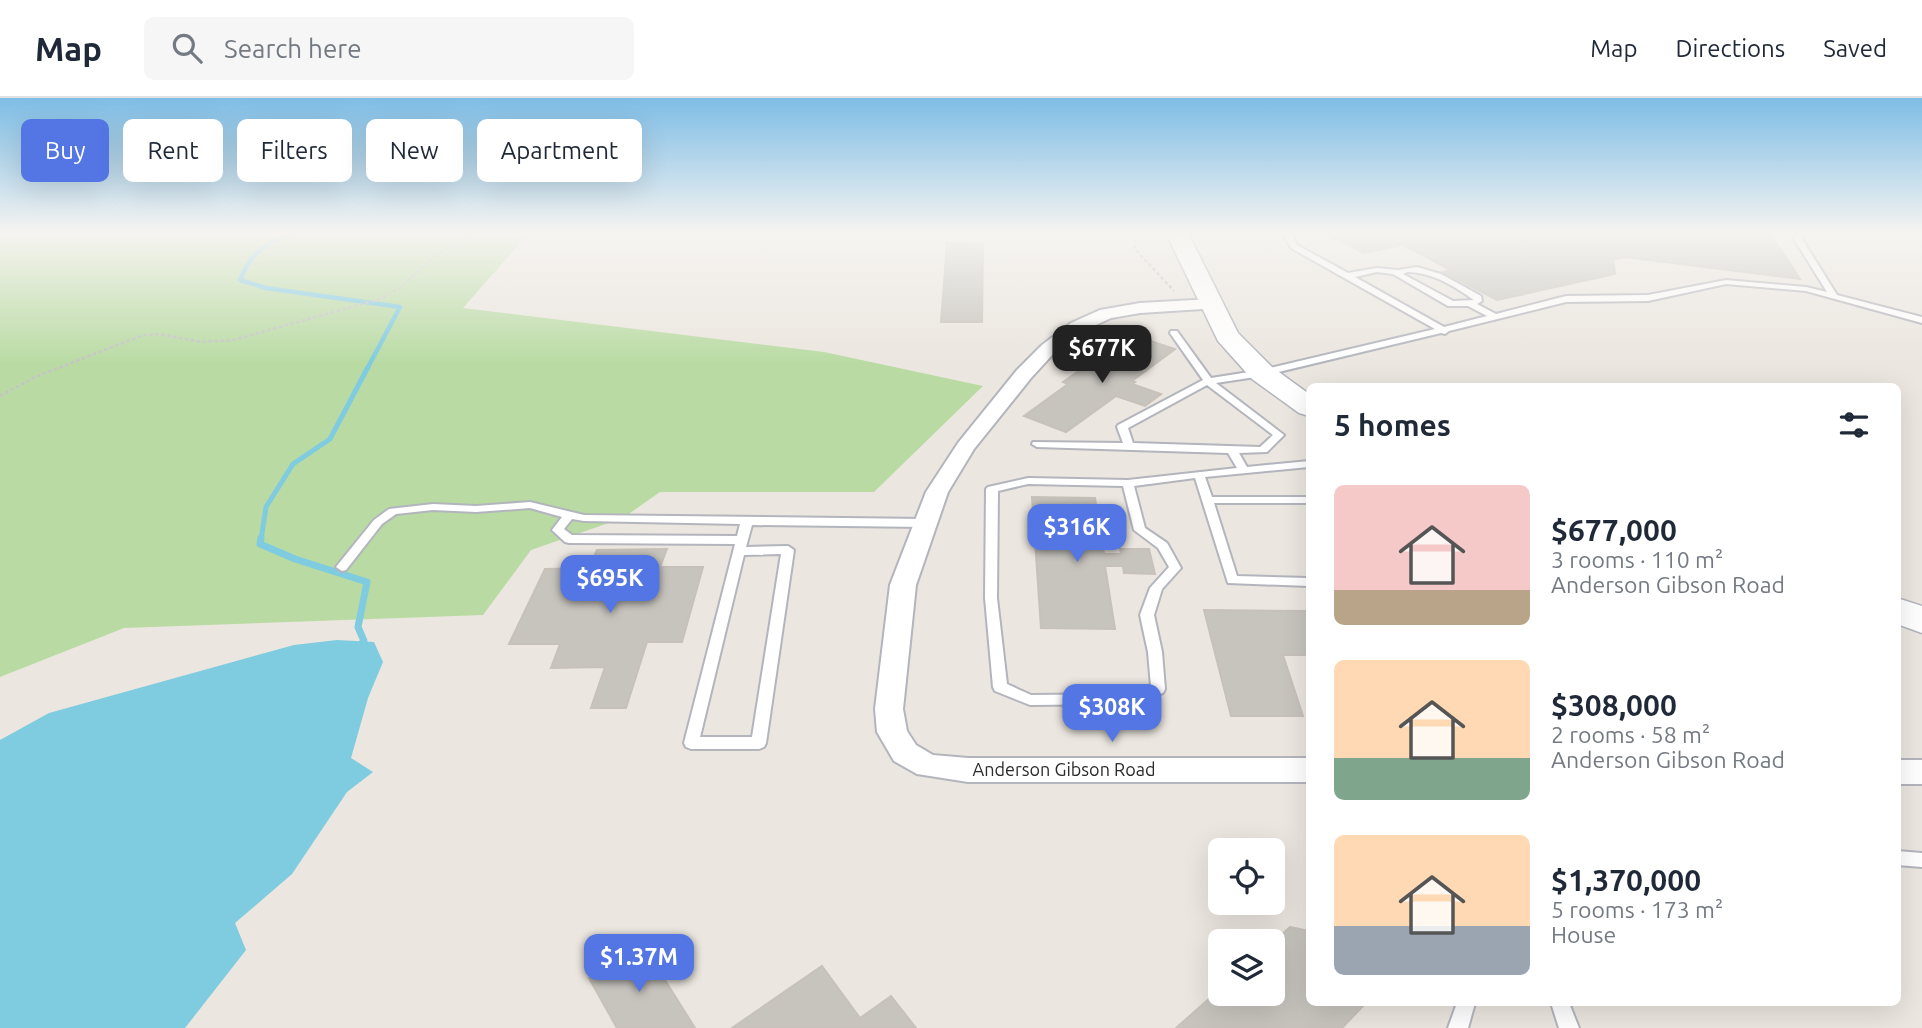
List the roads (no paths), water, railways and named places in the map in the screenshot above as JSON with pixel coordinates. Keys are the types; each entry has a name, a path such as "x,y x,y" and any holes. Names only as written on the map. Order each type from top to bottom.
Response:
{"street":[{"path":"1192,276 1202,304 1227,335 1262,373 1306,405"},
{"name":"Anderson Gibson Road","path":"1202,304 1140,308 1106,314 1077,327 1048,349 965,447 937,492 903,585 889,709 892,732 905,753 928,766 968,770 1306,770"},
{"path":"1901,612 1922,620"},
{"path":"1901,772 1922,772"}],"lane":[{"path":"1349,276 1445,331"},
{"path":"1400,276 1451,304 1478,301 1478,298 1438,276"},
{"path":"1821,276 1833,295"},
{"path":"1129,446 1122,427 1208,381 1262,373 1445,331 1566,299 1648,298 1726,282 1772,284 1833,295 1922,320"},
{"path":"1470,303 1495,317"},
{"path":"1037,444 1264,450 1279,435 1208,381 1174,333"},
{"path":"1232,450 1244,471"},
{"path":"1128,483 1140,530 1163,546 1175,568 1156,587 1147,615 1155,652 1158,689 1131,699 1030,700 1000,687 990,598 992,489 1028,481 1128,483 1306,464"},
{"path":"1199,474 1231,580 1306,582"},
{"path":"1206,500 1306,500"},
{"path":"342,566 378,522 393,511 433,507 477,509 530,505 584,518 925,523"},
{"path":"569,515 558,530 569,540 741,546 788,550 758,743 691,743 741,546 747,521"},
{"path":"1901,858 1922,860"},
{"path":"1458,1028 1465,1006"},
{"path":"1561,1006 1569,1028"}],"water":[{"path":"337,640 374,642 383,662 368,698 351,758 373,772 347,792 292,874 235,923 246,950 185,1028 0,1028 0,740 49,713 294,645"}],"waterway":[{"path":"241,276 240,280 266,288 400,307 367,369"},
{"path":"261,540 266,507 293,464 330,439 368,367"},
{"path":"261,538 260,544 295,559 367,582 358,627 364,641 359,646"}]}
